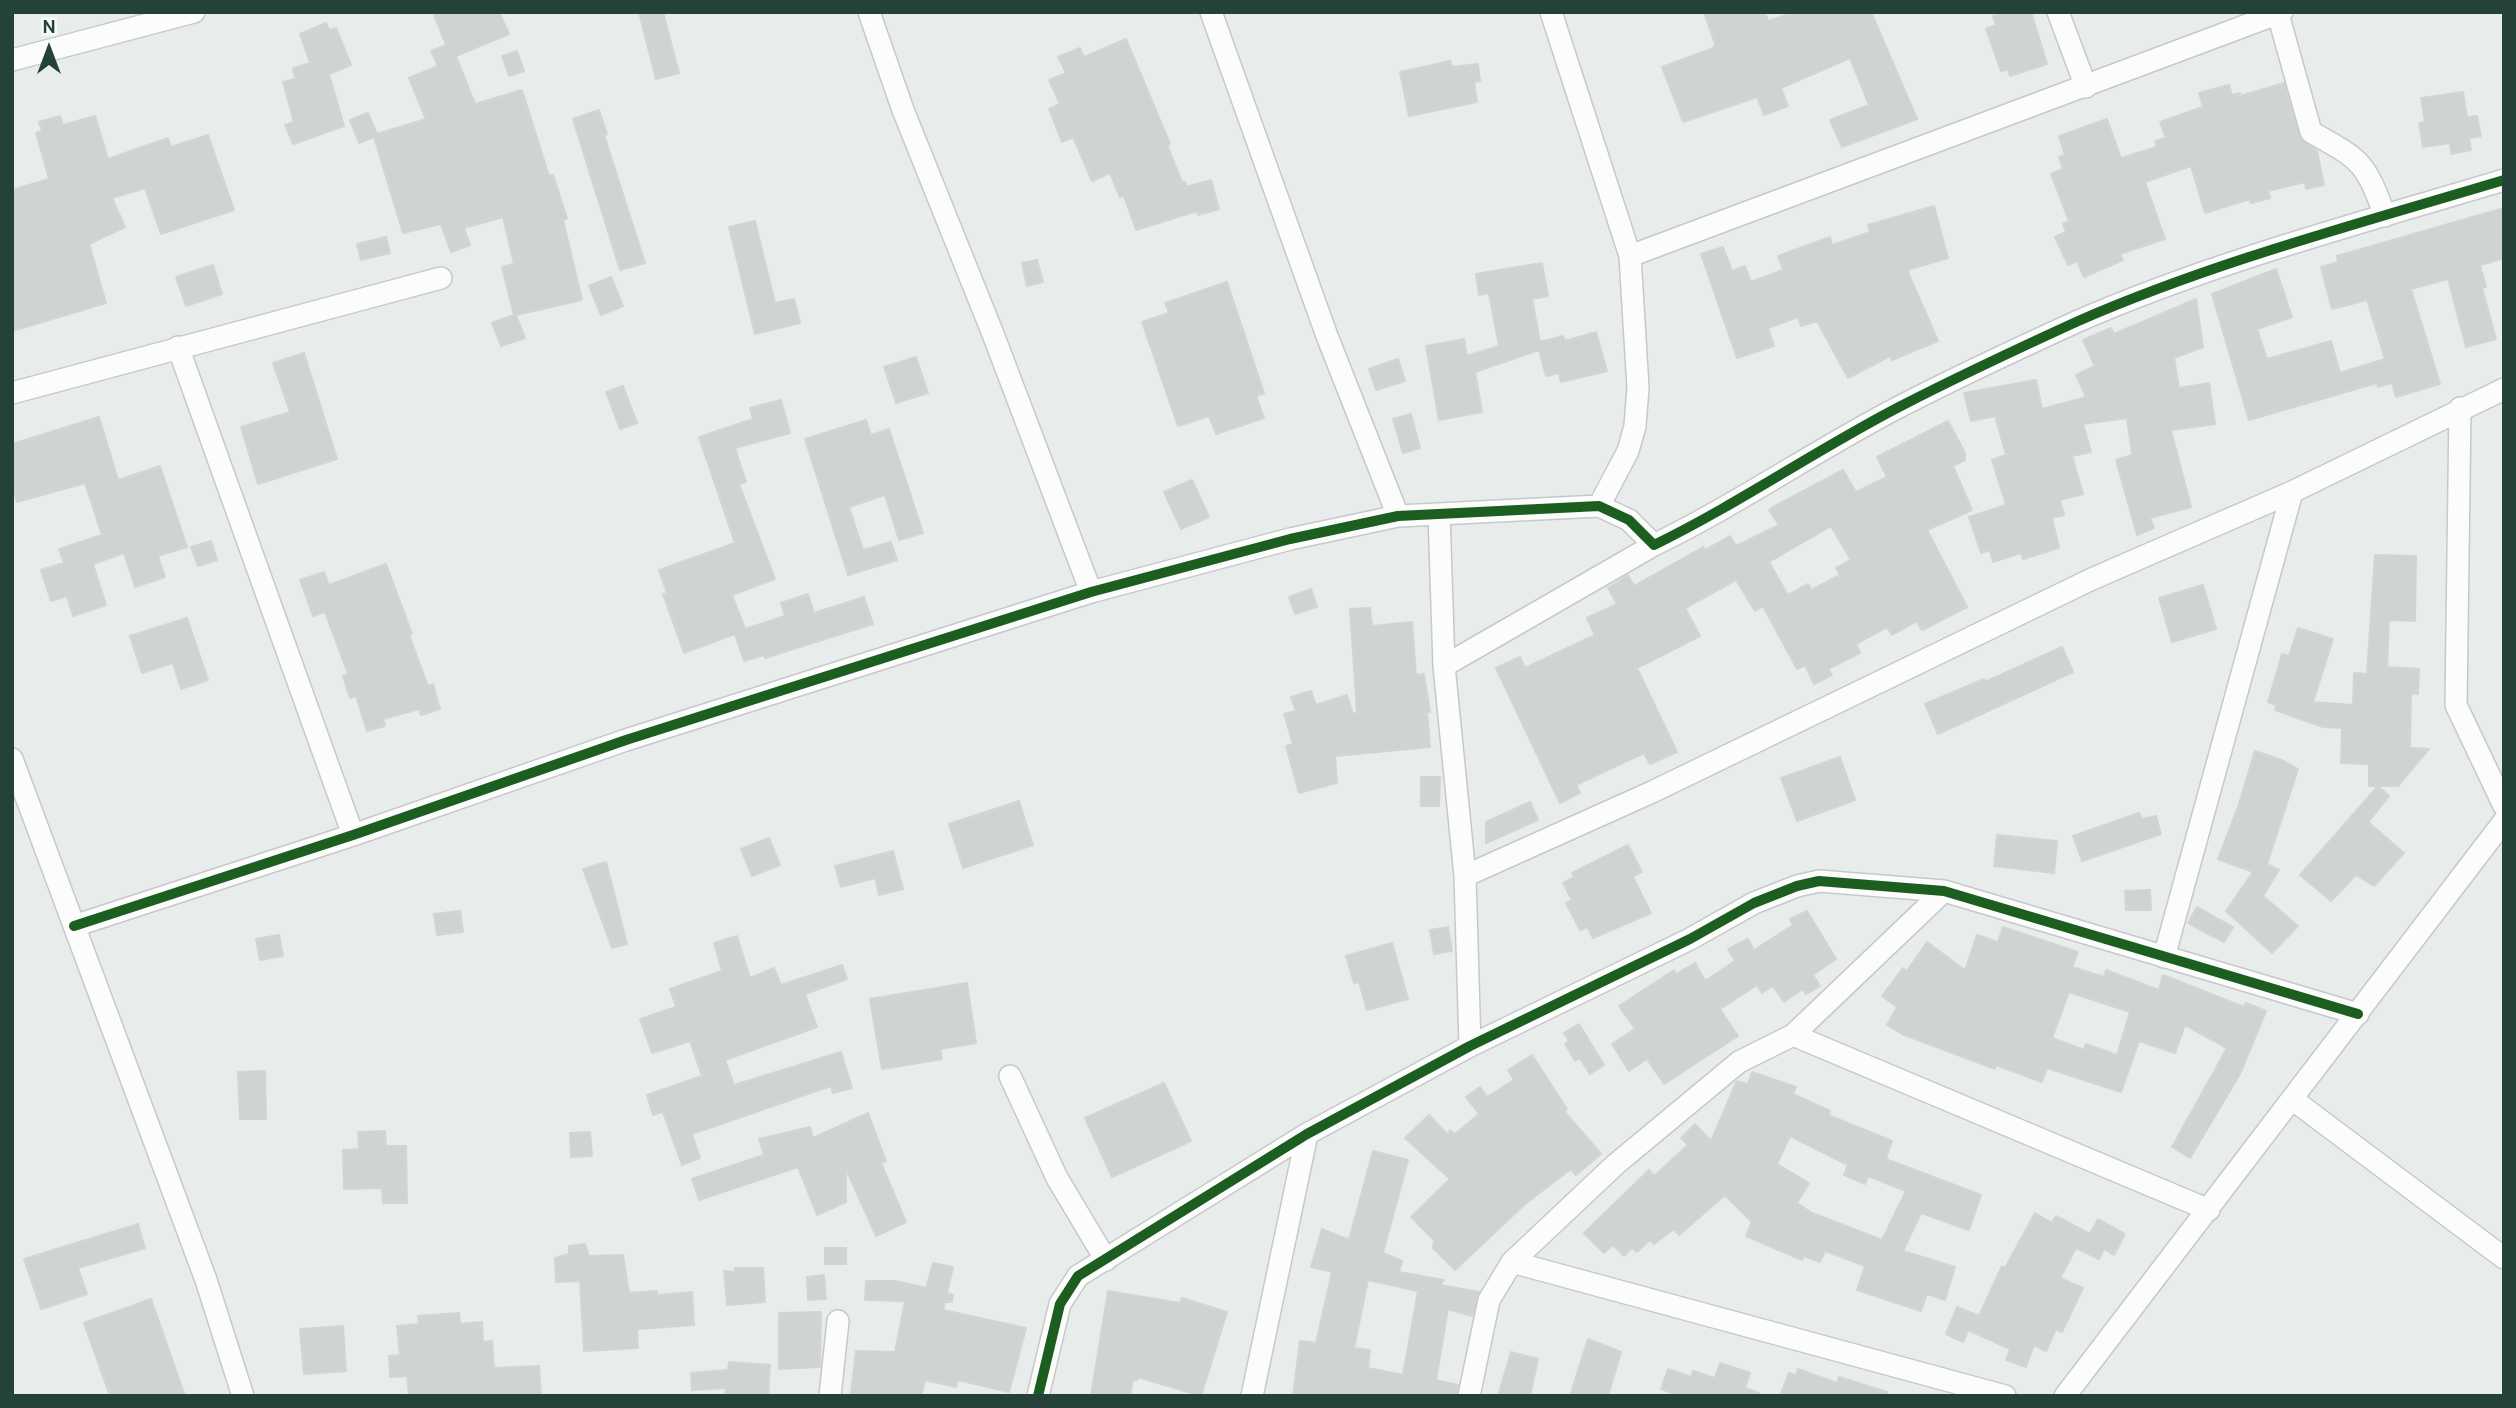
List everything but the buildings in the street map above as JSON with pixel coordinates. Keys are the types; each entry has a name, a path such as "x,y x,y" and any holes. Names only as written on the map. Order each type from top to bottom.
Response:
{"street":[{"path":"12,60 194,12"},
{"path":"869,12 903,110 993,334 1091,592"},
{"path":"1211,12 1327,336 1398,516"},
{"path":"1551,12 1630,256 1638,388 1634,426 1628,451 1599,506"},
{"path":"2058,12 2086,87"},
{"path":"1630,256 2280,13 2311,132 2356,157 2372,182 2385,216"},
{"path":"1444,666 1898,407 2078,321 2193,277 2504,180"},
{"path":"12,393 441,278"},
{"path":"178,347 353,835"},
{"path":"1465,876 1652,792 2092,579 2292,492 2460,408 2504,389"},
{"path":"2460,408 2456,705 2504,806"},
{"path":"2164,957 2292,492"},
{"path":"74,926 353,835 626,740 1091,592 1290,539 1398,516 1599,506 1629,520 1654,545"},
{"path":"1440,513 1444,666 1465,876 1470,1046"},
{"path":"12,759 206,1280 243,1396"},
{"path":"2065,1396 2504,821"},
{"path":"1038,1396 1060,1304 1078,1276 1307,1134 1470,1046 1690,939 1754,903 1797,886 1841,881 1944,891 2358,1014"},
{"path":"1469,1396 1489,1300 1512,1262 1616,1164 1739,1062 1794,1035 1944,891"},
{"path":"1794,1035 2209,1210"},
{"path":"1010,1076 1057,1178 1106,1260"},
{"path":"2292,1099 2504,1258"},
{"path":"1252,1396 1307,1134"},
{"path":"1512,1262 2005,1396"},
{"path":"830,1396 838,1321"}],"cycle path":[{"path":"74,926 353,835 626,740 1091,592 1290,539 1398,516 1599,506 1629,520 1654,545 1899,407 2076,322 2128,300 2234,262 2504,180"},
{"path":"1038,1396 1060,1304 1078,1276 1307,1134 1470,1046 1690,939 1754,903 1797,886 1819,881 1944,891 2358,1014"}]}
